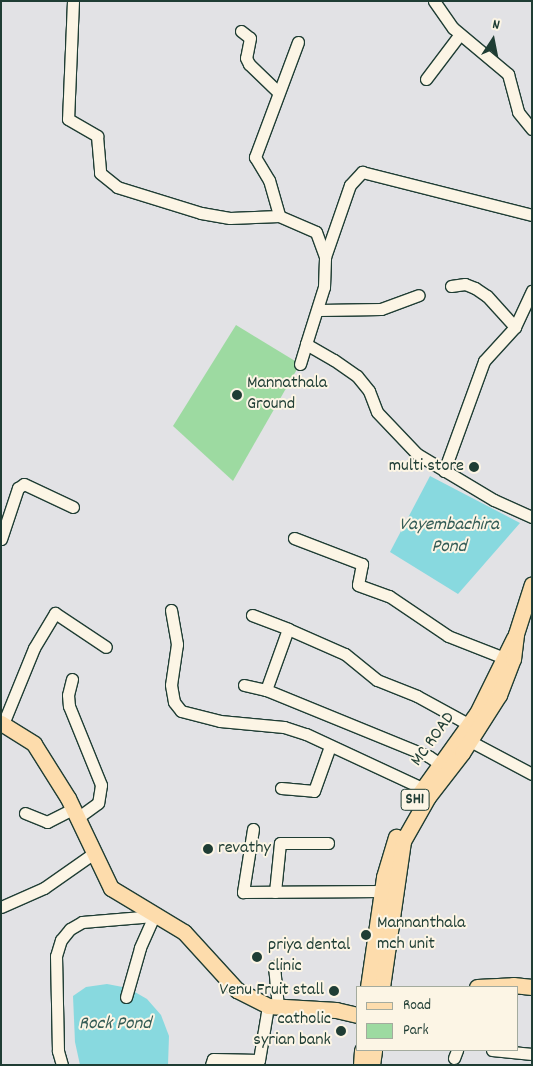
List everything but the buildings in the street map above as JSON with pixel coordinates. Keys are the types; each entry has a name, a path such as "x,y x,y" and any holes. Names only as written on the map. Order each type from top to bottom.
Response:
{"main road":[{"name":"MC ROAD","path":"368,986 382,891 394,843 422,788 468,724 491,687 502,657 527,614 532,584"},
{"name":"MC ROAD","path":"382,986 403,841 428,797 470,741 498,695 513,658 516,634"},
{"path":"2,723 34,744 75,813 111,888 154,916 184,932 237,990 273,1007 336,1010 356,1015"},
{"path":"496,986 532,987"},
{"path":"361,1065 362,1051"},
{"path":"372,1065 374,1051"}],"street":[{"path":"73,1 68,119 97,136 100,173 117,187 202,213 230,218 280,216 316,232 325,257"},
{"path":"434,1 460,34 508,74 518,112 532,129"},
{"path":"241,31 250,38 246,58 249,64 278,92"},
{"path":"426,79 460,34"},
{"path":"280,216 269,180 255,157 298,42"},
{"path":"300,364 319,310 324,287 325,257 350,186 362,172 532,216"},
{"path":"451,286 465,284 475,288 487,296 515,327"},
{"path":"444,471 484,361 515,327 532,291"},
{"path":"319,310 381,309 419,295"},
{"path":"306,344 357,376 369,390 377,412 416,454 517,513 532,517"},
{"path":"1,538 18,488 24,484 34,486 55,501 73,507"},
{"path":"294,538 362,564 358,585 389,596 448,636 502,657"},
{"path":"171,610 177,644 171,685 174,702 181,711 220,721 284,727 422,788"},
{"path":"2,723 34,648 56,613 106,647"},
{"path":"252,615 345,654 377,680 417,696 468,724"},
{"path":"266,690 288,629"},
{"path":"25,813 47,822 98,803 101,784 69,706 68,695 72,679"},
{"path":"244,685 266,690 428,756 440,764"},
{"path":"470,741 532,774"},
{"path":"281,788 314,791 330,746"},
{"path":"253,830 243,892 382,891"},
{"path":"274,892 280,844 328,843"},
{"path":"1,907 44,888 94,853"},
{"path":"62,1065 58,1051 56,956 61,940 70,929 82,922 154,916 140,948 126,997"},
{"path":"211,1065 213,1059 259,1060 273,1007 274,966"},
{"path":"502,1051 532,1054"}],"green space":[{"name":"Mannathala Ground","path":"236,325 300,364 233,481 173,426"}],"water":[{"name":"Vayembachira Pond","path":"430,476 520,523 458,594 390,552"},
{"name":"Rock Pond","path":"107,984 128,988 147,999 161,1015 169,1036 168,1065 80,1065 75,1042 73,996 86,987"}],"place":[{"name":"Mannathala Ground","path":"237,395"},
{"name":"multi store","path":"474,467"},
{"name":"revathy","path":"208,849"},
{"name":"Mannanthala mch unit","path":"366,935"},
{"name":"priya dental clinic","path":"257,957"},
{"name":"Venu Fruit stall","path":"334,991"},
{"name":"catholic syrian bank","path":"341,1031"}]}
